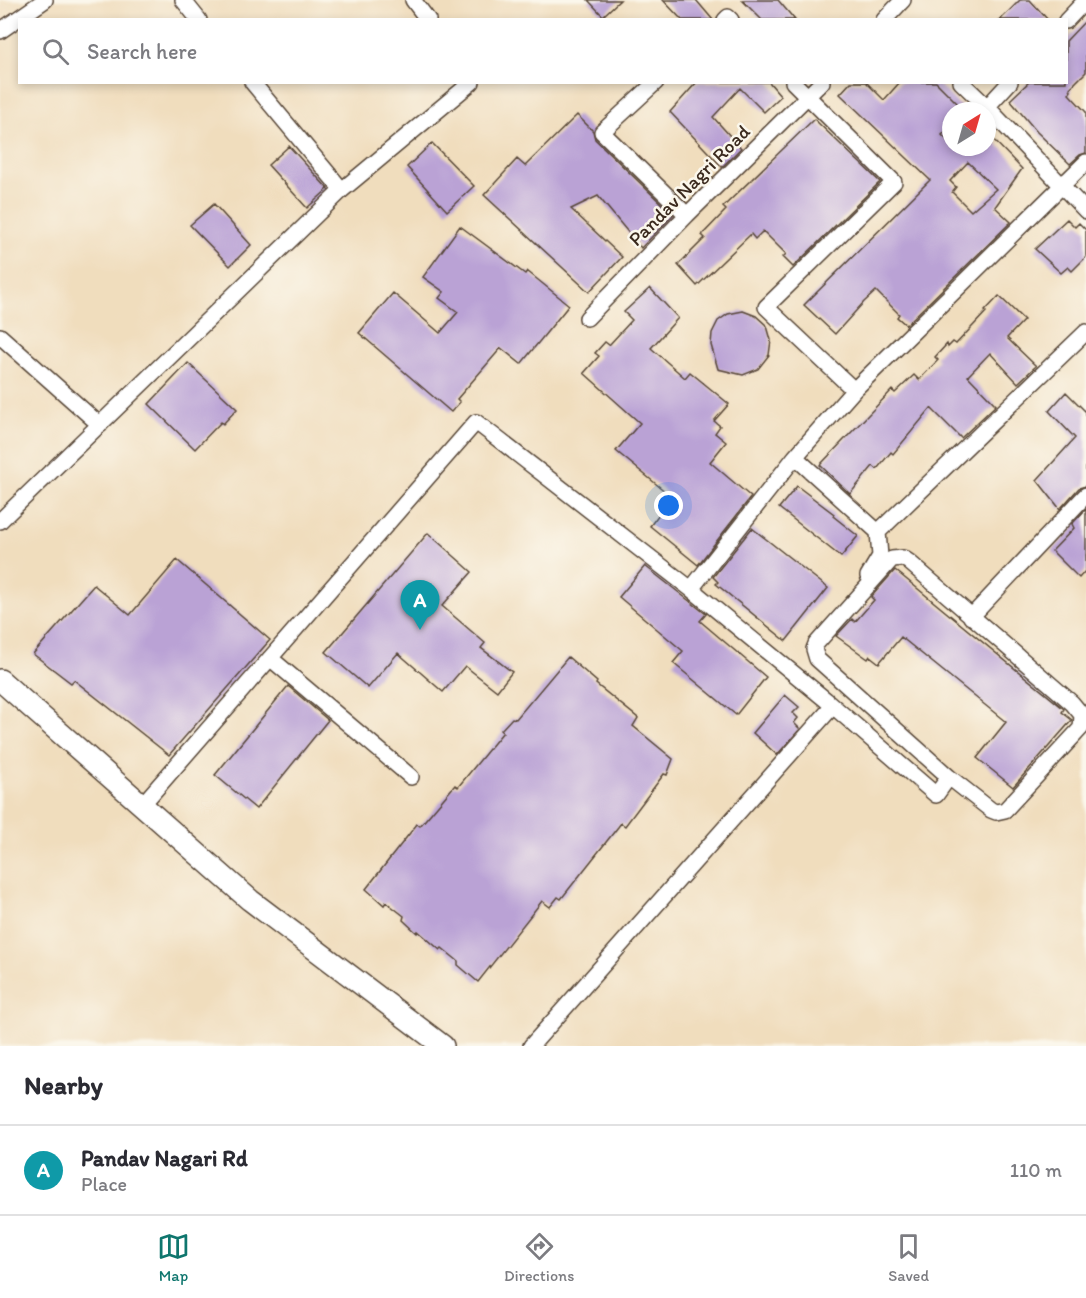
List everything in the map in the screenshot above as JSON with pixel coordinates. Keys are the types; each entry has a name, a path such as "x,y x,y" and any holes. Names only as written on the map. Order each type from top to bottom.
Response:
{"street":[{"path":"20,18 45,0"},
{"path":"183,0 197,18"},
{"path":"412,0 426,18"},
{"path":"889,18 903,0"},
{"path":"1068,19 1086,0"},
{"path":"0,32 18,19"},
{"path":"254,84 342,190"},
{"path":"0,522 342,190 470,84"},
{"path":"655,84 602,132 687,215"},
{"path":"795,84 894,182 766,307 854,390"},
{"name":"Pandav Nagri Road","path":"587,318 687,215 820,84"},
{"path":"963,84 982,102"},
{"path":"992,102 1008,84"},
{"path":"996,117 1086,211"},
{"path":"691,589 795,457 854,390 1086,162"},
{"path":"878,532 1086,332"},
{"path":"0,336 100,425"},
{"path":"142,805 476,422 691,589 833,706 936,795 949,777"},
{"path":"795,457 878,532 880,556 868,576 834,611"},
{"path":"971,617 1086,495"},
{"path":"896,558 903,558 909,562 1080,710 1081,728 1005,810 996,812 991,810 949,777 817,659 814,649 888,564 896,558"},
{"path":"270,658 411,777"},
{"path":"0,680 250,900 443,1046"},
{"path":"531,1046 833,706"}],"building":[{"path":"588,0 620,0 603,16"},
{"path":"663,0 696,0 711,18 680,18"},
{"path":"742,0 778,0 793,18 760,18"},
{"path":"1020,0 1030,0 1046,18 1002,18"},
{"path":"1086,20 1086,72 1070,88 1069,94 1086,112 1086,153 1070,164 1037,132 1010,100 1027,84 1068,84 1068,39"},
{"path":"695,84 771,84 781,96 764,112 740,88 713,117 741,148 722,167 670,112"},
{"path":"849,84 868,84 884,100 898,84 938,84 956,102 942,102 942,156 996,156 996,142 1022,169 995,207 1011,222 906,325 897,317 899,314 876,291 835,334 804,305 930,180 840,94","holes":["968,162 996,189 971,211 952,192 956,187 950,181"]},
{"path":"577,115 593,131 595,139 673,215 641,248 598,196 571,209 622,257 589,292 484,195 517,159 525,166"},
{"path":"814,119 880,182 793,267 783,257 786,254 763,231 755,239 751,234 697,286 678,265 705,238 702,235 726,210 723,207"},
{"path":"432,143 474,186 447,211 407,167"},
{"path":"289,146 328,189 307,208 268,165"},
{"path":"214,204 251,245 230,266 190,225"},
{"path":"1067,219 1075,227 1079,223 1086,230 1086,257 1072,271 1068,267 1061,273 1035,249"},
{"path":"460,226 525,274 527,271 569,305 521,364 501,348 457,399 460,402 451,412 359,333 393,293 440,333 458,312 439,298 444,292 423,277"},
{"path":"650,288 678,318 651,348 685,378 690,372 729,404 714,421 720,426 715,433 726,442 710,462 751,497 698,565 650,526 672,497 616,451 640,423 584,373 599,356 595,353 605,342 609,345 632,320 624,312"},
{"path":"999,296 1024,320 1007,338 1036,366 1018,383 990,353 968,376 996,405 961,438 931,408 893,454 891,452 877,469 873,466 850,494 820,465 892,390 895,393 914,375 919,380 938,360 935,357 947,344 948,347 953,342 956,344"},
{"path":"743,311 756,316 767,326 771,340 769,355 758,369 743,375 718,369 711,345 712,333 718,321 728,314"},
{"path":"188,363 237,409 195,449 149,404"},
{"path":"1066,392 1086,412 1086,486 1079,488 1060,509 1037,480 1075,438 1049,411"},
{"path":"797,486 834,514 833,516 858,536 841,557 779,508"},
{"path":"1086,509 1086,570 1079,578 1052,551 1074,528 1072,524"},
{"path":"752,528 828,588 786,641 716,584 718,582 713,577"},
{"path":"428,533 472,572 442,606 485,643 481,648 512,672 497,691 465,666 443,692 398,653 368,688 326,652"},
{"path":"177,560 270,640 169,755 74,680 71,683 33,654 94,585 130,615"},
{"path":"645,566 706,614 700,621 766,677 736,715 673,663 683,651 619,597"},
{"path":"895,570 1064,709 1062,712 1072,720 1013,787 977,758 1006,722 901,637 879,663 870,656 868,659 836,636 852,619 855,622 874,600 871,597"},
{"path":"568,657 597,682 596,684 638,718 633,726 673,759 667,775 664,774 625,826 621,823 561,899 558,897 550,907 542,901 478,982 442,948 440,950 418,931 417,933 403,920 404,916 386,902 384,905 366,889 417,824 420,826 455,785 458,787 503,732 501,730 512,718 516,719"},
{"path":"288,686 328,720 256,809 215,775"},
{"path":"785,695 799,707 793,713 798,718 794,723 800,729 777,755 753,733"}],"place":[{"name":"Pandav Nagari Rd","path":"420,630"}]}
